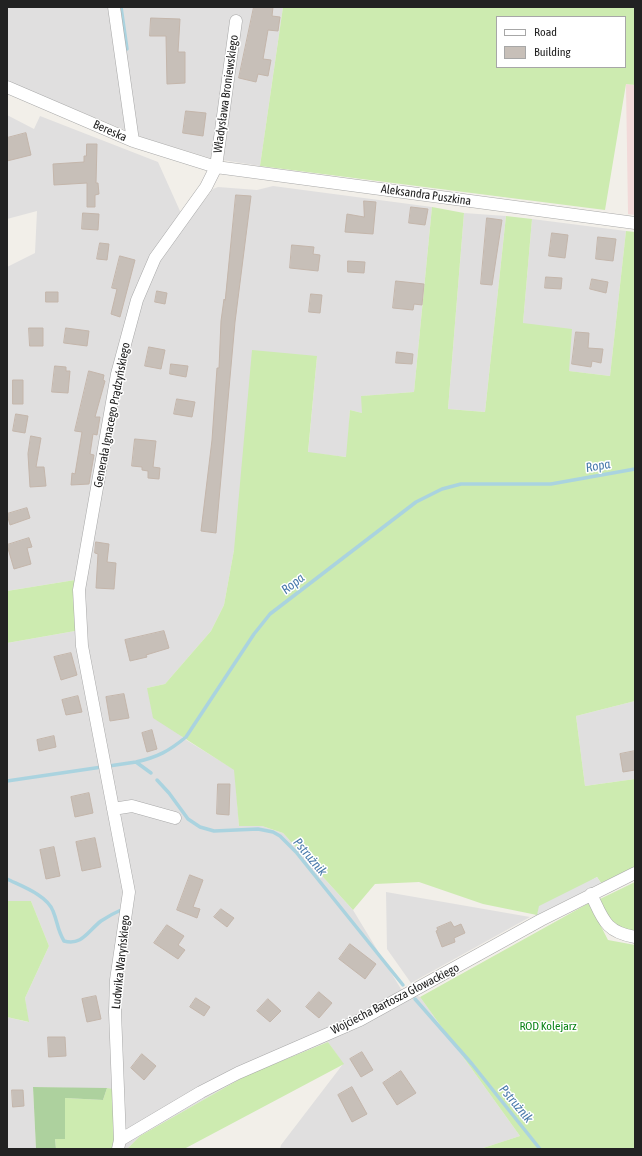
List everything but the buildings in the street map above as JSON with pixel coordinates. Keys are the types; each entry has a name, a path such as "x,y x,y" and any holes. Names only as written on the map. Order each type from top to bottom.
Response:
{"street":[{"path":"114,7 133,141"},
{"name":"Władysława Broniewskiego","path":"216,168 236,20"},
{"name":"Bereska","path":"7,87 133,141 216,168"},
{"name":"Aleksandra Puszkina","path":"216,168 635,223"},
{"name":"Generała Ignacego Prądzyńskiego","path":"79,590 117,374 146,275 155,258 206,187 216,168"},
{"name":"Ludwika Waryńskiego","path":"79,590 82,646 128,892 116,980 115,1012 119,1145"},
{"path":"113,809 132,806 175,818"},
{"name":"Wojciecha Bartosza Głowackiego","path":"119,1145 189,1099 238,1073 360,1020 541,920 635,873"},
{"path":"591,894 603,920 610,929 622,935 635,937"}],"shaded area":[{"path":"7,7 283,7 260,166 210,158 144,138 7,81"},
{"path":"626,84 635,85 635,215 628,214"},
{"path":"7,115 34,129 40,116 158,162 180,211 190,219 213,189 218,187 257,190 273,186 432,207 414,392 362,396 362,413 350,410 347,457 308,453 317,356 234,550 224,605 211,631 165,684 147,688 183,738 235,770 239,826 262,826 283,833 353,910 401,989 420,997 520,1136 480,1149 280,1149 281,1145 343,1064 328,1042 247,1075 140,1136 127,1149 118,1149 113,1089 33,1087 36,1149 7,1149 7,1017 28,1022 25,998 49,946 31,901 7,901 7,643 75,631 75,580 7,591 7,267 35,253 37,211 7,219"},
{"path":"464,213 506,216 485,412 448,409"},
{"path":"532,219 626,231 610,376 568,371 523,323"},
{"path":"635,701 635,779 585,786 576,716"},
{"path":"597,877 601,883 537,915 539,906"},
{"path":"386,892 530,917 411,983 387,949"}],"green space":[{"path":"283,7 635,7 635,85 626,84 605,210 260,166"},
{"path":"432,207 464,213 448,409 485,412 506,216 532,219 523,323 572,329 569,371 610,376 626,231 635,232 635,701 576,716 585,786 635,779 635,867 601,883 597,877 537,915 483,904 419,882 375,884 353,910 283,833 262,826 239,826 234,770 153,718 147,688 165,684 211,631 224,605 234,550 252,350 317,356 308,452 346,457 350,410 362,413 361,396 414,392"},
{"path":"75,580 75,631 7,643 7,591"},
{"path":"635,882 635,934 622,929 613,922 600,899"},
{"path":"7,901 31,901 49,946 25,998 29,1022 7,1017"},
{"name":"ROD Kolejarz","path":"589,903 608,940 635,945 635,1149 480,1149 520,1136 420,997"},
{"path":"328,1042 344,1064 184,1149 127,1149 140,1136 247,1075"},
{"path":"33,1087 107,1088 103,1100 65,1098 65,1139 55,1139 56,1149 36,1149"},
{"path":"107,1088 113,1089 115,1139 112,1149 56,1149 55,1139 65,1138 65,1098 103,1100"}],"waterway":[{"path":"121,7 127,49"},
{"name":"Ropa","path":"7,781 136,762 157,756 174,746 186,737 254,634 270,614 416,502 442,489 461,484 551,484 635,469"},
{"name":"Pstrużnik","path":"136,762 151,773"},
{"name":"Pstrużnik","path":"157,780 169,793 188,819 200,827 214,831 258,829 273,832 280,836 296,852 403,985"},
{"path":"7,879 40,896 50,905 64,941 70,942 80,940 101,921 121,910"},
{"name":"Pstrużnik","path":"415,999 472,1064 540,1149"}]}
